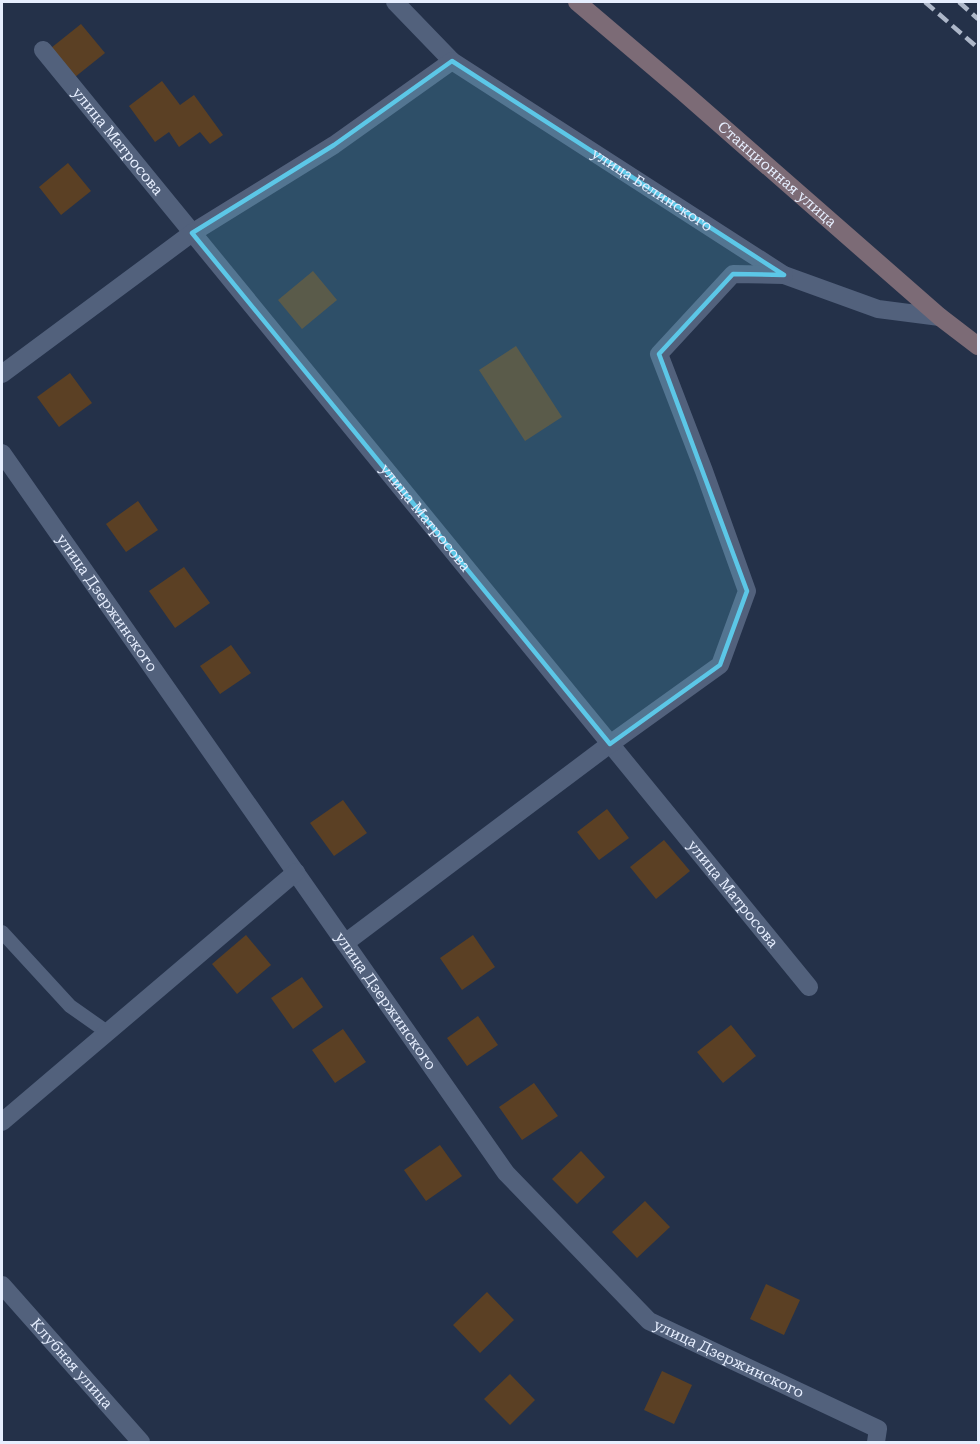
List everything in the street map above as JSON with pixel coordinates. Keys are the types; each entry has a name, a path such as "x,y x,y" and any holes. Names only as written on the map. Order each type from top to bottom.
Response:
{"main road":[{"name":"Станционная улица","path":"577,2 940,317 978,346"}],"street":[{"name":"улица Белинского","path":"395,2 452,61 784,275 878,309 940,317"},
{"name":"улица Матросова","path":"43,50 809,987"},
{"path":"2,374 192,233 334,145 452,61"},
{"path":"345,943 610,744 720,665 747,591 659,354 733,274 784,275"},
{"name":"улица Дзержинского","path":"2,453 506,1173 649,1321 877,1436"},
{"path":"2,1122 296,872"},
{"name":"Клубная улица","path":"2,1285 141,1443"}],"lane":[{"path":"2,932 70,1006 107,1032"}],"highlighted area":[{"path":"452,61 784,275 733,274 659,354 747,591 720,665 610,744 192,233 334,145"}],"building":[{"path":"81,24 105,53 75,77 51,48"},
{"path":"162,81 180,105 194,95 223,135 210,144 200,132 179,147 169,132 155,142 129,106"},
{"path":"68,163 91,191 61,215 39,187"},
{"path":"313,271 337,300 302,329 278,300"},
{"path":"516,346 562,417 525,441 479,370"},
{"path":"70,373 92,403 59,427 37,397"},
{"path":"138,501 158,530 126,552 106,524"},
{"path":"184,567 210,603 175,628 149,591"},
{"path":"231,645 251,673 220,694 200,666"},
{"path":"343,800 367,833 334,856 310,823"},
{"path":"607,809 629,838 599,860 577,832"},
{"path":"664,840 690,871 656,899 630,867"},
{"path":"246,935 271,965 237,994 212,964"},
{"path":"473,935 495,967 462,990 440,958"},
{"path":"302,977 323,1007 293,1029 271,998"},
{"path":"478,1016 498,1045 467,1066 447,1038"},
{"path":"731,1025 756,1056 723,1083 697,1052"},
{"path":"343,1029 366,1062 335,1083 312,1050"},
{"path":"534,1083 558,1116 522,1140 499,1107"},
{"path":"440,1145 462,1176 426,1201 404,1170"},
{"path":"581,1151 605,1177 577,1204 552,1179"},
{"path":"645,1201 670,1227 637,1258 612,1232"},
{"path":"766,1284 800,1300 784,1335 750,1319"},
{"path":"487,1292 514,1320 480,1353 453,1325"},
{"path":"662,1371 692,1385 674,1424 644,1410"},
{"path":"510,1374 535,1400 510,1425 484,1399"}],"railway":[{"path":"925,2 978,48"},
{"path":"959,2 978,19"}]}
